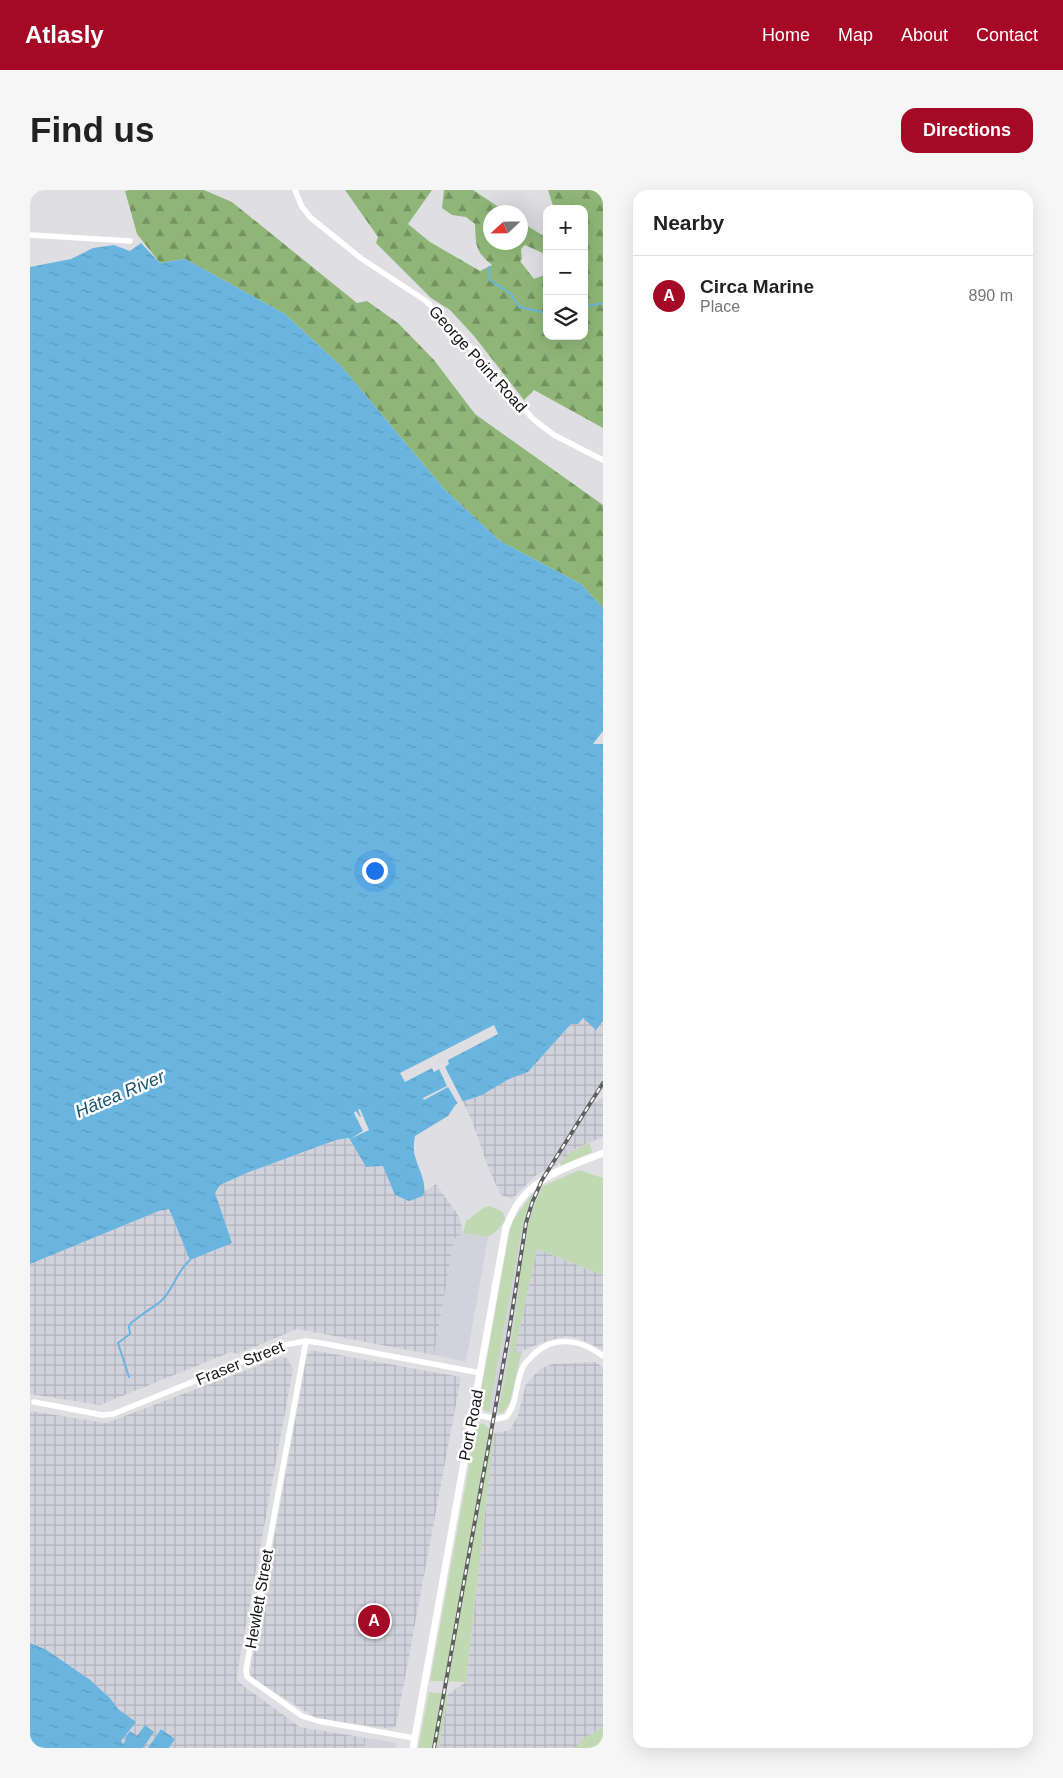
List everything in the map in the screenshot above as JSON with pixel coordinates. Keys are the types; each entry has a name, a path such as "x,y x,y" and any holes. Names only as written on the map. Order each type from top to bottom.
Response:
{"main road":[{"name":"Port Road","path":"413,1748 506,1227 516,1206 527,1192 542,1180 603,1153"}],"street":[{"name":"George Point Road","path":"295,190 302,207 311,218 362,259 426,301 467,343 533,419 554,435 603,460"},
{"path":"30,234 130,241"},
{"path":"473,1414 496,1419 506,1417 512,1407 517,1384 524,1365 537,1352 549,1344 566,1340 596,1351 603,1356"},
{"name":"Fraser Street","path":"34,1402 102,1415 113,1414 284,1345 306,1341 481,1373"},
{"name":"Hewlett Street","path":"306,1341 246,1677 302,1716 318,1721 414,1738"}],"shaded area":[{"path":"583,1018 596,1029 603,1021 603,1079 546,1170 535,1176 512,1199 501,1195 489,1170 472,1121 463,1102 482,1095 509,1079 528,1072 571,1024"},
{"path":"603,1079 603,1088 553,1167 546,1170"},
{"path":"603,1098 603,1137 575,1149 563,1161 553,1167 593,1103"},
{"path":"349,1138 366,1167 383,1166 425,1191 436,1184 460,1218 463,1233 454,1239 434,1355 297,1329 237,1354 231,1352 100,1405 30,1394 30,1264 159,1211 169,1209 190,1259 220,1210 215,1193 220,1185 249,1172 336,1140"},
{"path":"543,1186 539,1192 527,1231 511,1345 498,1413 489,1412 522,1229 532,1194"},
{"path":"463,1233 488,1237 466,1362 434,1355 454,1239"},
{"path":"537,1249 603,1275 603,1350 578,1338 566,1336 544,1342 514,1354"},
{"path":"311,1350 461,1377 396,1726 392,1729 316,1718 252,1678 250,1673 307,1355"},
{"path":"281,1357 287,1358 293,1369 237,1679 241,1684 300,1727 366,1738 364,1748 169,1748 175,1739 161,1729 148,1748 143,1748 154,1732 126,1740 123,1744 120,1741 135,1722 118,1709 110,1698 89,1679 45,1649 30,1643 30,1411 106,1423"},
{"path":"595,1362 603,1367 603,1727 584,1738 575,1748 439,1748 448,1694 466,1682 494,1433 510,1430 518,1415 526,1384 540,1369 552,1364"},
{"path":"366,1738 397,1743 396,1748 364,1748"}],"green space":[{"path":"204,190 232,202 357,303 367,301 398,323 434,360 475,414 603,505 603,608 581,584 500,541 444,489 342,367 285,314 185,259 160,263 137,234 125,191"},
{"path":"345,190 432,190 408,224 430,242 480,271 492,265 479,252 475,224 466,217 452,215 442,208 444,190 473,190 496,205 483,205 483,250 521,250 522,259 520,261 534,279 543,276 543,340 588,340 588,205 553,205 548,190 603,190 603,428 534,390 524,400 474,336 450,310 431,298 376,243 378,237"},
{"path":"528,226 543,236 543,253 528,246"},
{"path":"590,1143 592,1152 560,1166 567,1155"},
{"path":"579,1170 603,1178 603,1275 537,1249 514,1354 522,1351 510,1402 503,1413 498,1413 514,1323 524,1246 536,1200 543,1186"},
{"path":"532,1194 522,1229 489,1412 485,1411 481,1405 481,1391 509,1234 513,1220"},
{"path":"489,1206 500,1210 504,1215 504,1222 501,1226 488,1237 463,1233 466,1221"},
{"path":"483,1423 494,1433 466,1682 430,1681 476,1427"},
{"path":"429,1692 448,1694 439,1748 418,1748"},
{"path":"603,1727 603,1748 575,1748 584,1738"}],"water":[{"name":"Hātea River","path":"141,243 160,263 185,259 285,314 342,367 444,489 500,541 581,584 603,608 603,731 593,744 603,744 603,1021 596,1030 583,1018 578,1024 571,1024 528,1072 509,1079 482,1095 456,1104 448,1116 415,1136 414,1151 424,1186 423,1196 409,1201 395,1195 383,1166 366,1167 349,1138 336,1140 249,1172 220,1185 215,1193 232,1243 190,1260 169,1209 159,1211 30,1264 30,267 71,259 93,248 114,245 130,251"},
{"path":"30,1643 45,1649 89,1679 110,1698 118,1709 136,1722 121,1741 123,1744 130,1731 137,1736 145,1725 154,1732 143,1748 30,1748"},
{"path":"161,1729 175,1739 169,1748 148,1748"}],"pier":[{"path":"494,1025 498,1034 448,1060 449,1064 445,1067 463,1102 458,1104 448,1087 424,1100 423,1098 447,1086 439,1069 434,1072 432,1068 405,1082 400,1073"},
{"path":"360,1109 369,1130 350,1139 363,1131 354,1113 356,1111 360,1117 358,1110"}],"waterway":[{"path":"489,267 490,280 511,294 519,307 543,312"},
{"path":"588,306 603,303"},
{"path":"129,1377 118,1343 130,1334 130,1324 165,1297 181,1270 190,1260"}],"railway":[{"path":"434,1748 508,1338 526,1223 542,1180 603,1083"}],"place":[{"name":"Circa Marine","path":"374,1621"}]}
